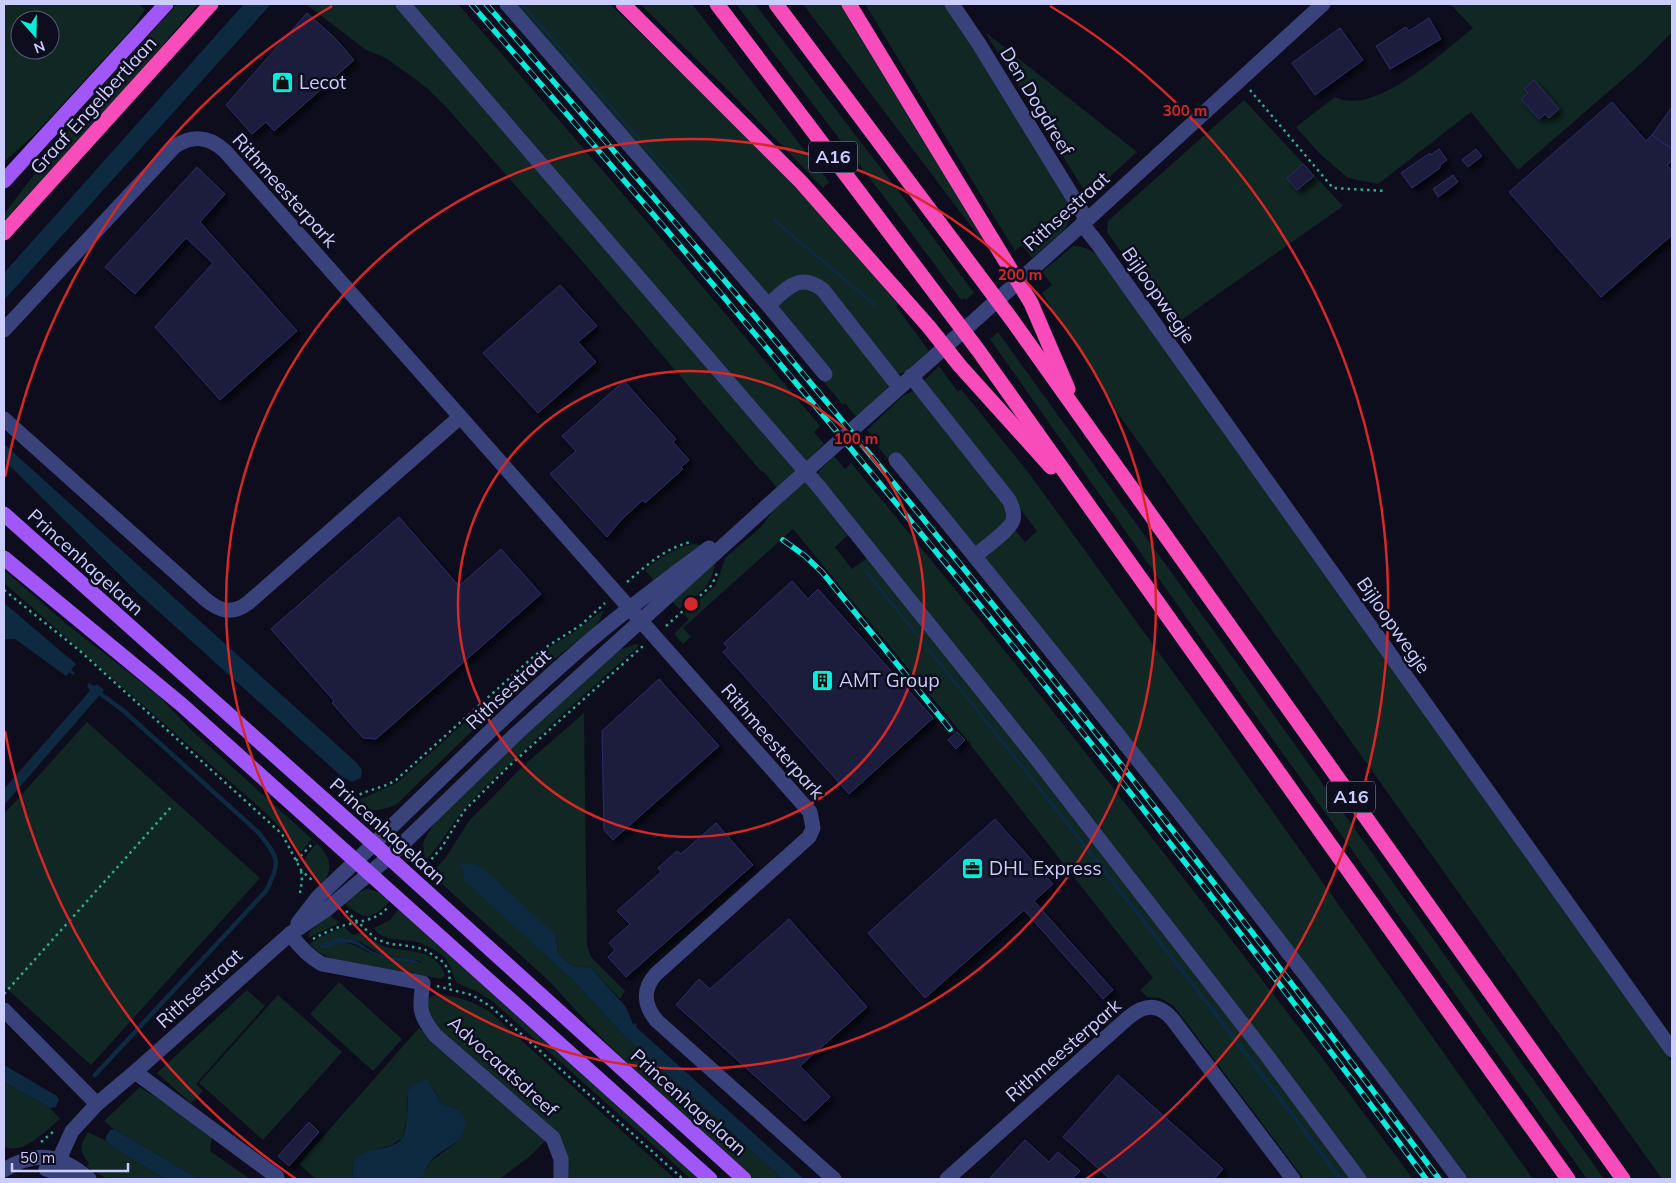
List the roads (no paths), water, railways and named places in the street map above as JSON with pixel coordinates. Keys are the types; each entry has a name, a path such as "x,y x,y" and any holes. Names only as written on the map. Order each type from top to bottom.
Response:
{"highway":[{"name":"Graaf Engelbertlaan","path":"4,233 211,4"},
{"name":"A16","path":"623,4 801,182 929,327 960,366 1099,520"},
{"name":"A16","path":"718,4 978,350 1568,1179"},
{"name":"A16","path":"776,4 1012,320 1623,1179"},
{"name":"A16","path":"849,4 1031,303 1080,415"}],"main road":[{"name":"Graaf Engelbertlaan","path":"4,181 166,4"},
{"name":"Princenhagelaan","path":"4,514 374,844 744,1179"},
{"path":"4,558 182,705 710,1179"}],"street":[{"path":"403,4 806,472 1036,758 1262,1049 1359,1179"},
{"path":"507,4 768,305 825,374"},
{"name":"Den Dogdreef","path":"952,4 979,44 1084,222"},
{"name":"Rithsestraat","path":"58,1165 72,1131 98,1104 290,934 336,902 389,858 516,734 1323,4"},
{"name":"Rithmeesterpark","path":"4,330 175,146 190,139 206,139 224,151 807,808 812,817 813,828 805,841 656,974 648,986 646,998 649,1011 657,1021 834,1179"},
{"name":"Bijloopwegje","path":"1084,222 1672,1050"},
{"path":"768,305 792,284 800,282 818,286 899,387"},
{"path":"911,376 1012,506 1014,517 1010,526 975,556"},
{"path":"4,419 205,600 215,607 226,611 238,609 248,604 460,417"},
{"path":"896,460 1105,718 1230,877 1458,1179"},
{"name":"Rithsestraat","path":"290,934 324,891 530,694 580,649 629,608 776,498"},
{"name":"Advocaatsdreef","path":"290,934 300,947 314,960 322,964 423,983 420,1005 424,1021 435,1035 553,1138 561,1159 561,1179"},
{"name":"Rithmeesterpark","path":"947,1179 1129,1017 1139,1009 1152,1007 1164,1011 1173,1020 1293,1179"},
{"path":"4,1010 98,1104"},
{"path":"135,1072 277,1177"},
{"path":"4,1170 16,1163 42,1158 58,1165 73,1179"},
{"path":"7,1179 29,1169 68,1163 89,1179"}],"water":[{"path":"244,4 271,4 4,300 4,273"},
{"path":"520,4 523,4 542,25 689,195 687,196"},
{"path":"775,219 877,305 875,307 773,221"},
{"path":"4,444 357,763 362,770 361,778 352,782 341,776 138,593 4,460"},
{"path":"866,569 1108,872 1343,1179 1338,1179 1104,873 864,571"},
{"path":"4,603 76,664 71,670 75,673 73,675 69,672 66,676 15,639 4,639"},
{"path":"89,683 94,686 97,684 104,690 4,805 4,789 90,691 87,686"},
{"path":"463,862 467,865 472,863 483,868 556,935 558,953 572,966 591,968 626,1007 633,1024 637,1025 636,1027 804,1179 782,1179 718,1119 625,1037 575,982 464,880 464,869 460,865"},
{"path":"336,938 351,939 379,954 411,959 421,963 376,956 351,943 320,948 321,944"},
{"path":"4,1065 57,1096 59,1100 56,1107 50,1108 4,1082"},
{"path":"427,1079 442,1104 458,1110 465,1117 465,1127 458,1140 436,1156 420,1179 354,1179 353,1167 356,1159 370,1151 396,1144 402,1138 406,1128 407,1092 411,1087"},
{"path":"114,1129 199,1179 165,1179 115,1149 106,1141 110,1130"}],"waterway":[{"path":"95,1075 266,891 276,866 276,860 271,849 259,833 125,712 98,692"}],"railway":[{"path":"471,4 719,291 961,582 1197,878 1426,1179"},
{"path":"486,4 733,291 974,582 1210,878 1439,1179"},
{"path":"783,540 805,556 822,572 950,729"}],"place":[{"name":"Lecot","path":"283,82"},
{"name":"AMT Group","path":"823,680"},
{"name":"DHL Express","path":"973,868"}]}
